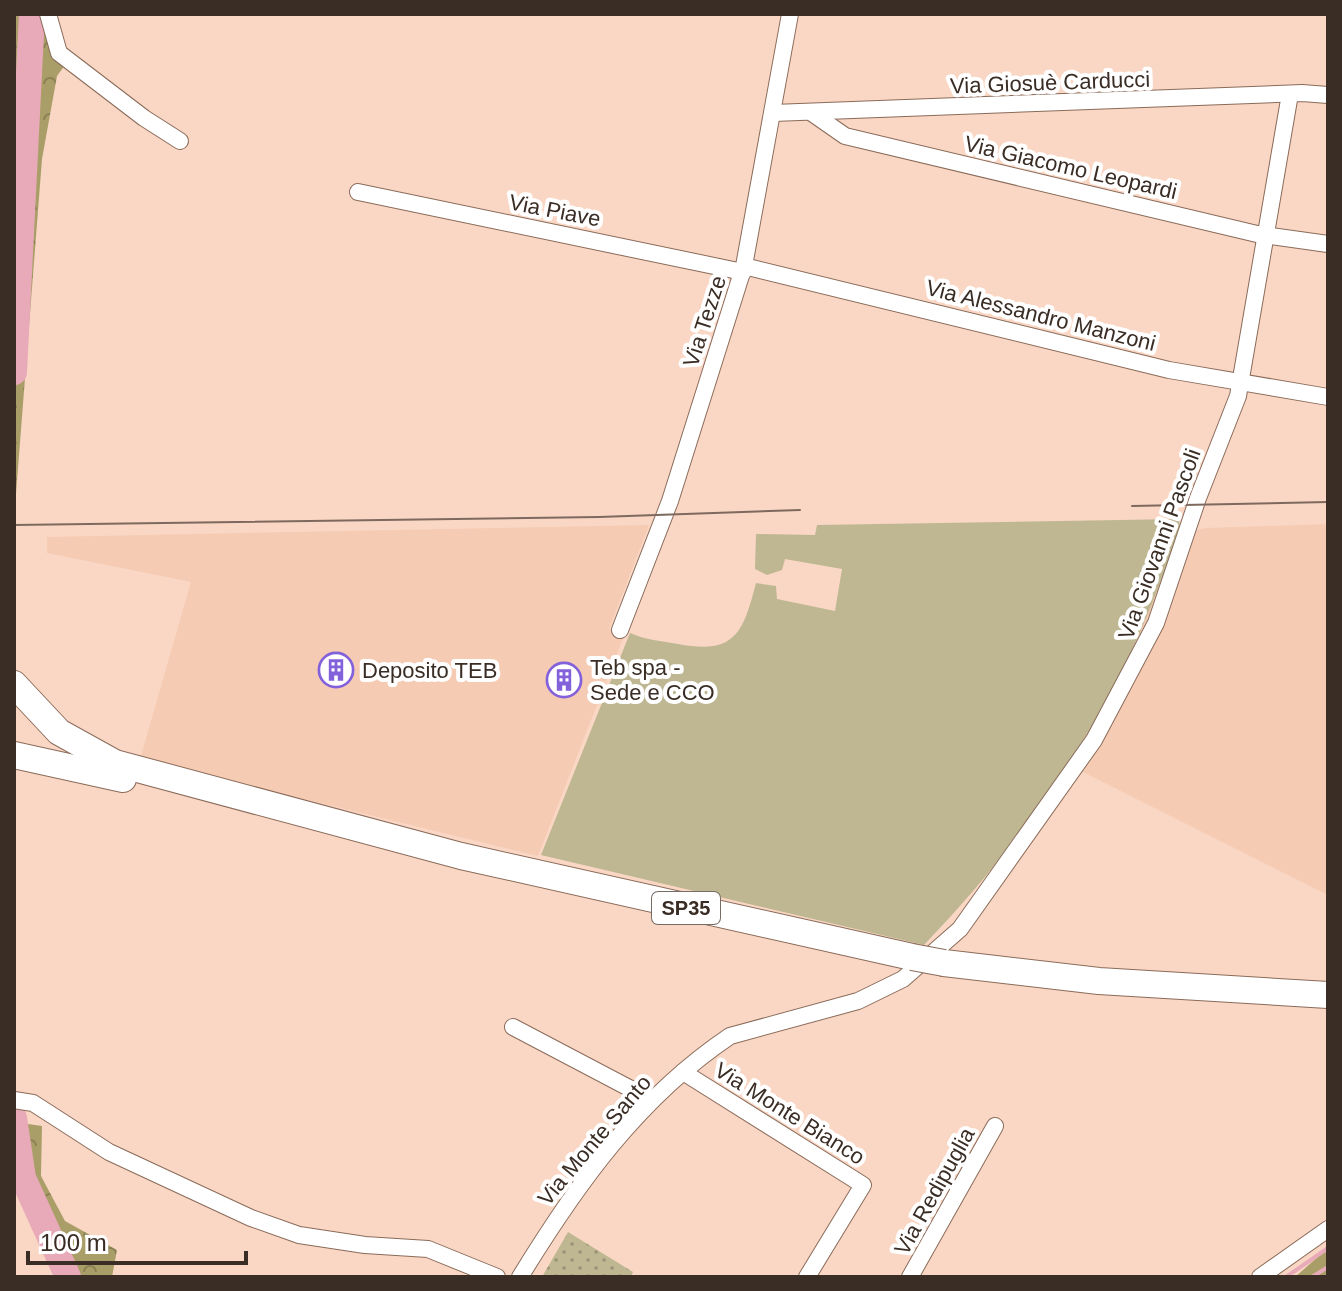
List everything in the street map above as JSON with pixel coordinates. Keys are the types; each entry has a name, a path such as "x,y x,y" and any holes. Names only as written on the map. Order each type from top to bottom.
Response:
{"highway":[{"path":"15,685 59,732 115,763 461,856"},
{"name":"SP35","path":"14,755 930,957 1099,981 1328,995"}],"street":[{"path":"48,14 59,53 144,118 180,141"},
{"name":"Via Tezze","path":"620,630 670,501 743,269 790,14"},
{"name":"Via Giovanni Pascoli","path":"930,957 960,929 1041,817 1126,686 1156,623 1240,385 1290,94"},
{"name":"Via Giosuè Carducci","path":"773,113 1328,95"},
{"name":"Via Giacomo Leopardi","path":"812,113 845,136 1265,236 1328,244"},
{"name":"Via Piave","path":"358,192 743,269"},
{"name":"Via Alessandro Manzoni","path":"743,269 1240,385 1328,397"},
{"name":"Via Monte Santo","path":"520,1277 558,1215 650,1099 683,1072 730,1036 884,991 930,957"},
{"path":"513,1027 650,1099"},
{"name":"Via Monte Bianco","path":"683,1072 863,1185 807,1277"},
{"path":"14,1100 33,1103 109,1152 251,1218 299,1235 365,1245 428,1249 497,1277"},
{"name":"Via Redipuglia","path":"910,1277 995,1126"},
{"path":"1262,1276 1328,1229"}],"shaded area":[{"path":"1179,519 1176,543 1140,633 1090,729 1061,776 996,864 924,945 541,855 630,633 697,647 724,643 741,627 756,583 776,586 777,599 835,611 842,569 785,559 782,570 767,575 755,569 756,534 815,535 817,525"},
{"path":"1328,524 1328,895 1067,764 1118,681 1177,537 1205,528"},
{"name":"Deposito TEB","path":"649,525 609,629 624,636 538,856 140,759 191,582 47,553 47,537"},
{"path":"568,1232 633,1272 631,1277 542,1277"}],"green space":[{"path":"14,14 48,14 65,65 57,76 42,159 14,520"},
{"path":"14,1122 42,1126 41,1176 65,1221 117,1250 112,1277 65,1277 37,1221 23,1183"},
{"path":"1328,1248 1328,1277 1295,1277"}],"waterway":[{"path":"14,372 32,14"},
{"path":"14,1118 23,1178 68,1277"},
{"path":"1286,1277 1328,1248"},
{"path":"1312,1277 1328,1267"}],"tram line":[{"path":"1132,506 1328,502"},
{"path":"14,525 599,517 800,510"}],"place":[{"name":"Deposito TEB","path":"336,670"},
{"name":"Teb spa - Sede e CCO","path":"564,680"}]}
